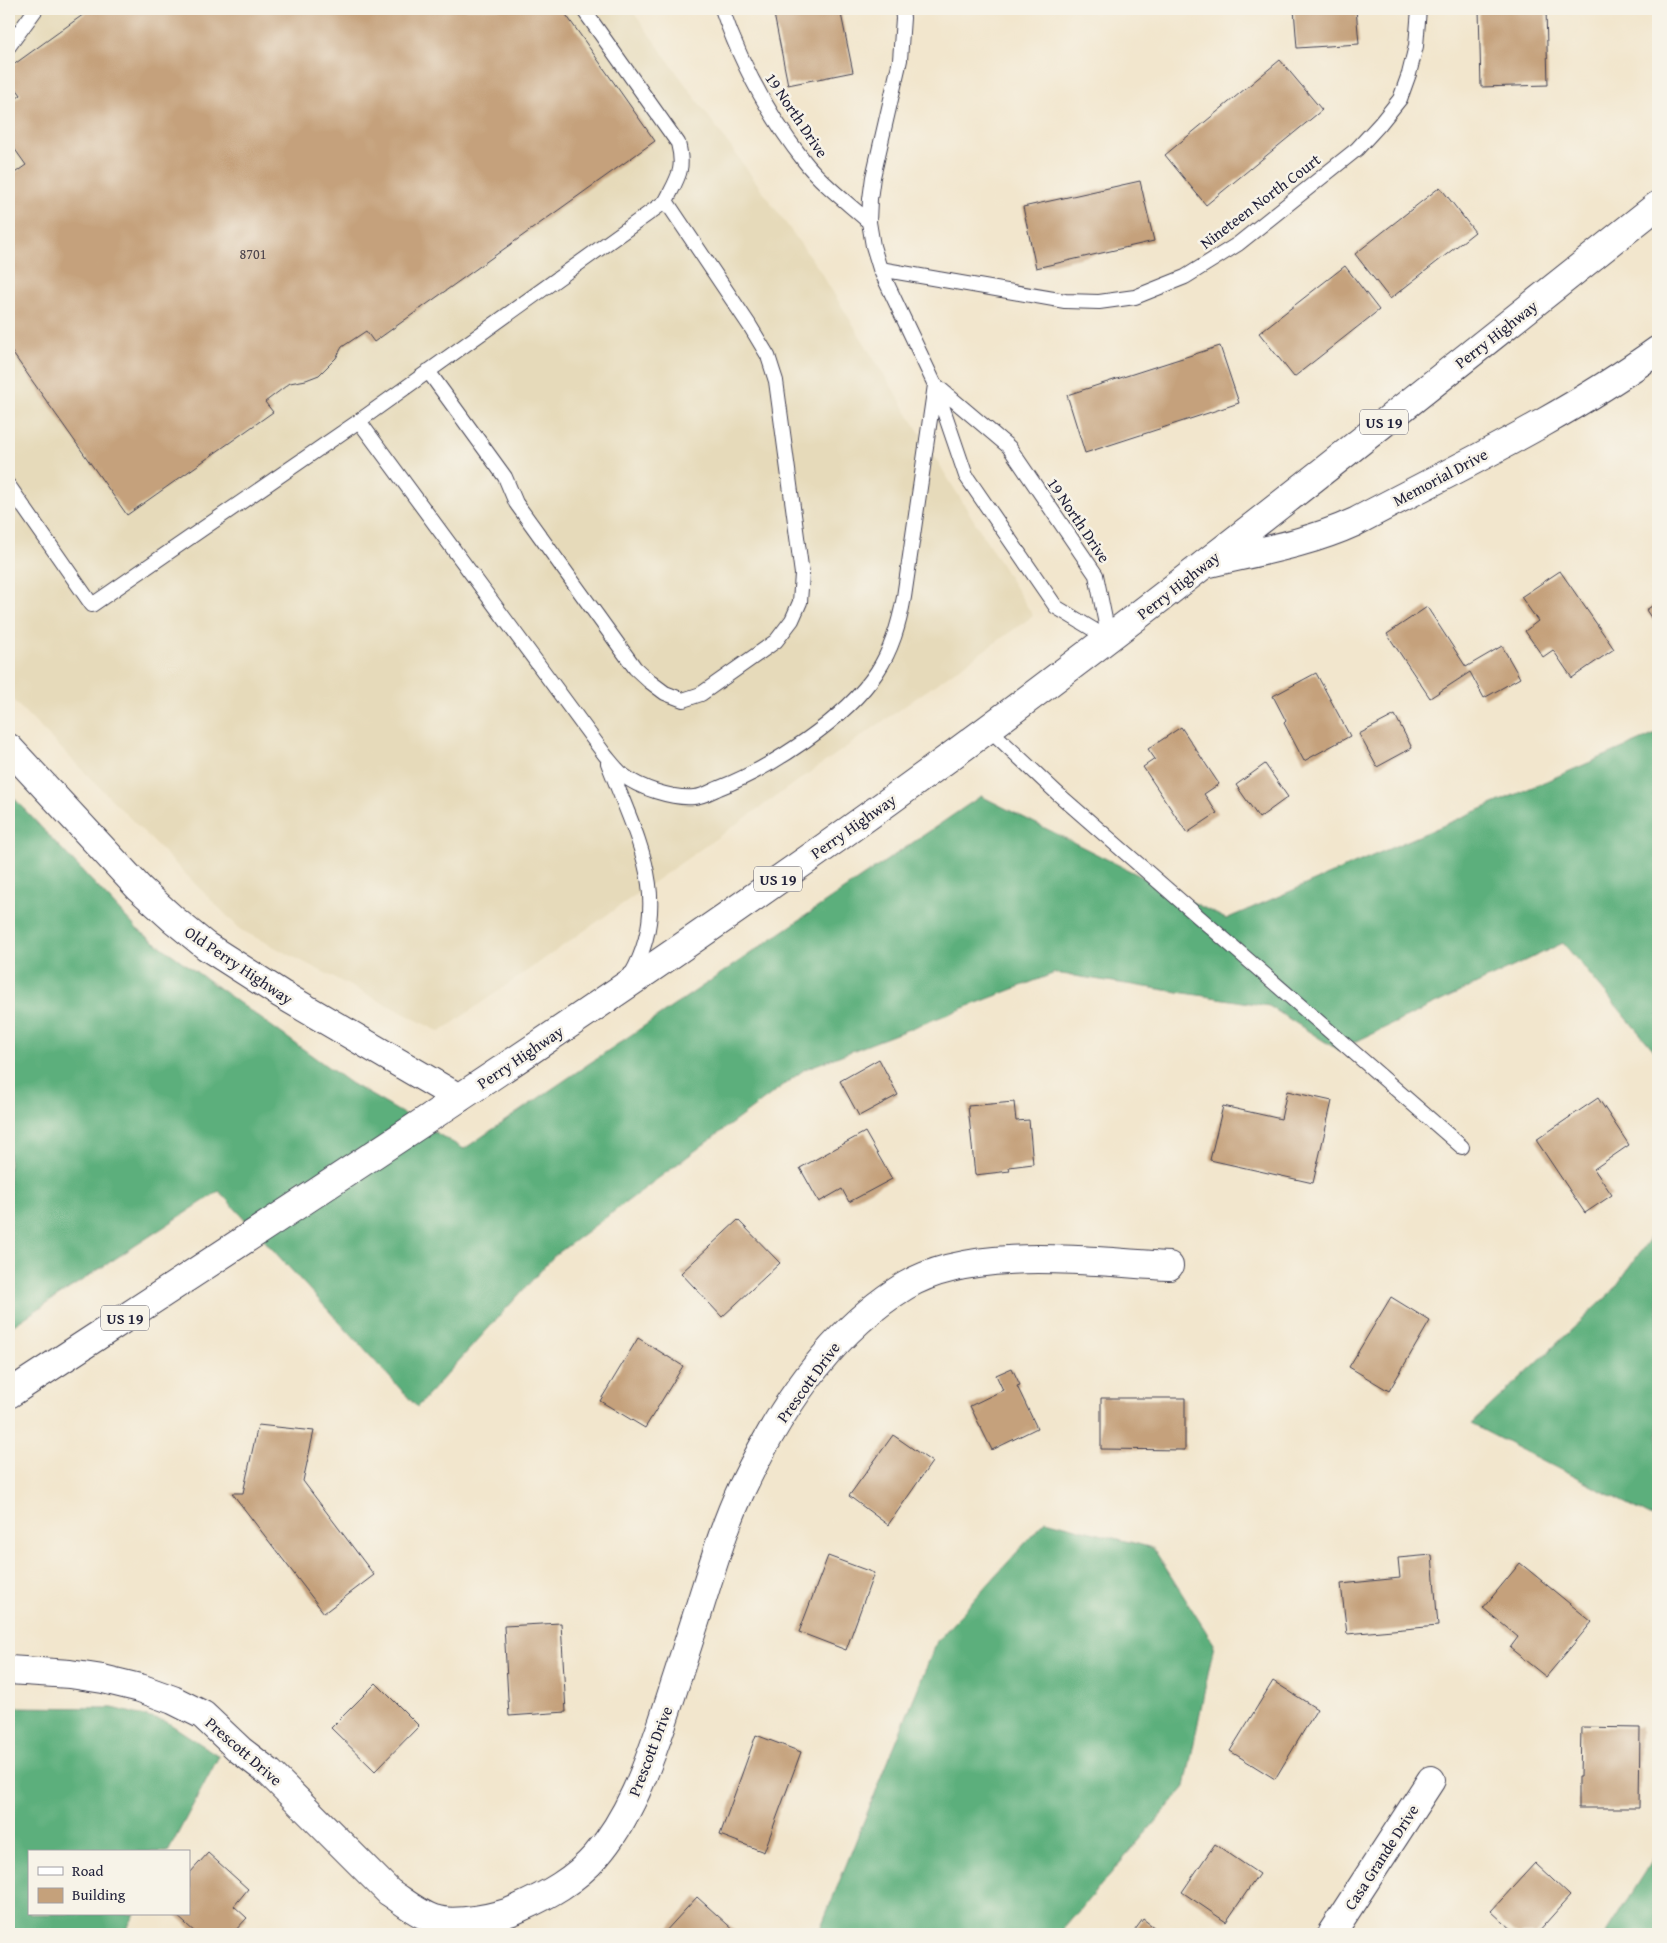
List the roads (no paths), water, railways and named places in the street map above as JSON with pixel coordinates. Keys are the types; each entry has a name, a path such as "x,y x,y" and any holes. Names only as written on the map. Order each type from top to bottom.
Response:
{"street":[{"name":"Perry Highway","path":"9,1394 458,1098 624,986 923,777 1109,639 1658,205"},
{"name":"Memorial Drive","path":"1205,564 1300,542 1328,534 1355,522 1539,425 1588,397 1658,350"},
{"name":"Old Perry Highway","path":"9,748 139,888 206,946 281,994 458,1098"},
{"name":"Prescott Drive","path":"9,1670 70,1674 103,1679 140,1688 173,1700 203,1715 240,1750 270,1773 389,1892 408,1905 433,1927 510,1913 545,1896 572,1879 595,1858 615,1831 649,1761 720,1542 741,1489 792,1399 844,1334 875,1307 906,1285 942,1270 978,1263 1034,1259 1169,1266"},
{"name":"Casa Grande Drive","path":"1331,1934 1431,1780"}],"lane":[{"path":"9,46 36,9"},
{"path":"9,486 92,605 359,421 666,201 680,173 682,158 678,143 583,9"},
{"name":"19 North Drive","path":"722,9 732,38 761,97 805,163 822,181 869,222"},
{"name":"19 North Drive","path":"902,9 900,60 873,177 869,222 873,246 880,269 935,385 966,476 1056,607 1109,639"},
{"name":"Nineteen North Court","path":"880,269 1065,301 1099,302 1135,297 1185,277 1238,244 1357,149 1380,124 1400,99 1409,74 1416,46 1419,9"},
{"path":"428,371 505,477 516,504 635,668 649,682 665,693 683,700 701,694 776,641 792,620 800,602 802,574 776,381 768,356 750,326 666,201"},
{"path":"359,421 605,755 622,775 639,786 669,795 695,798 744,778 779,759 841,712 876,673 890,650 899,625 935,385"},
{"name":"19 North Drive","path":"935,385 1009,447 1096,575 1109,639"},
{"path":"988,728 1057,793 1462,1146"},
{"path":"605,755 644,859 651,900 646,940 640,959 624,986"}]}
